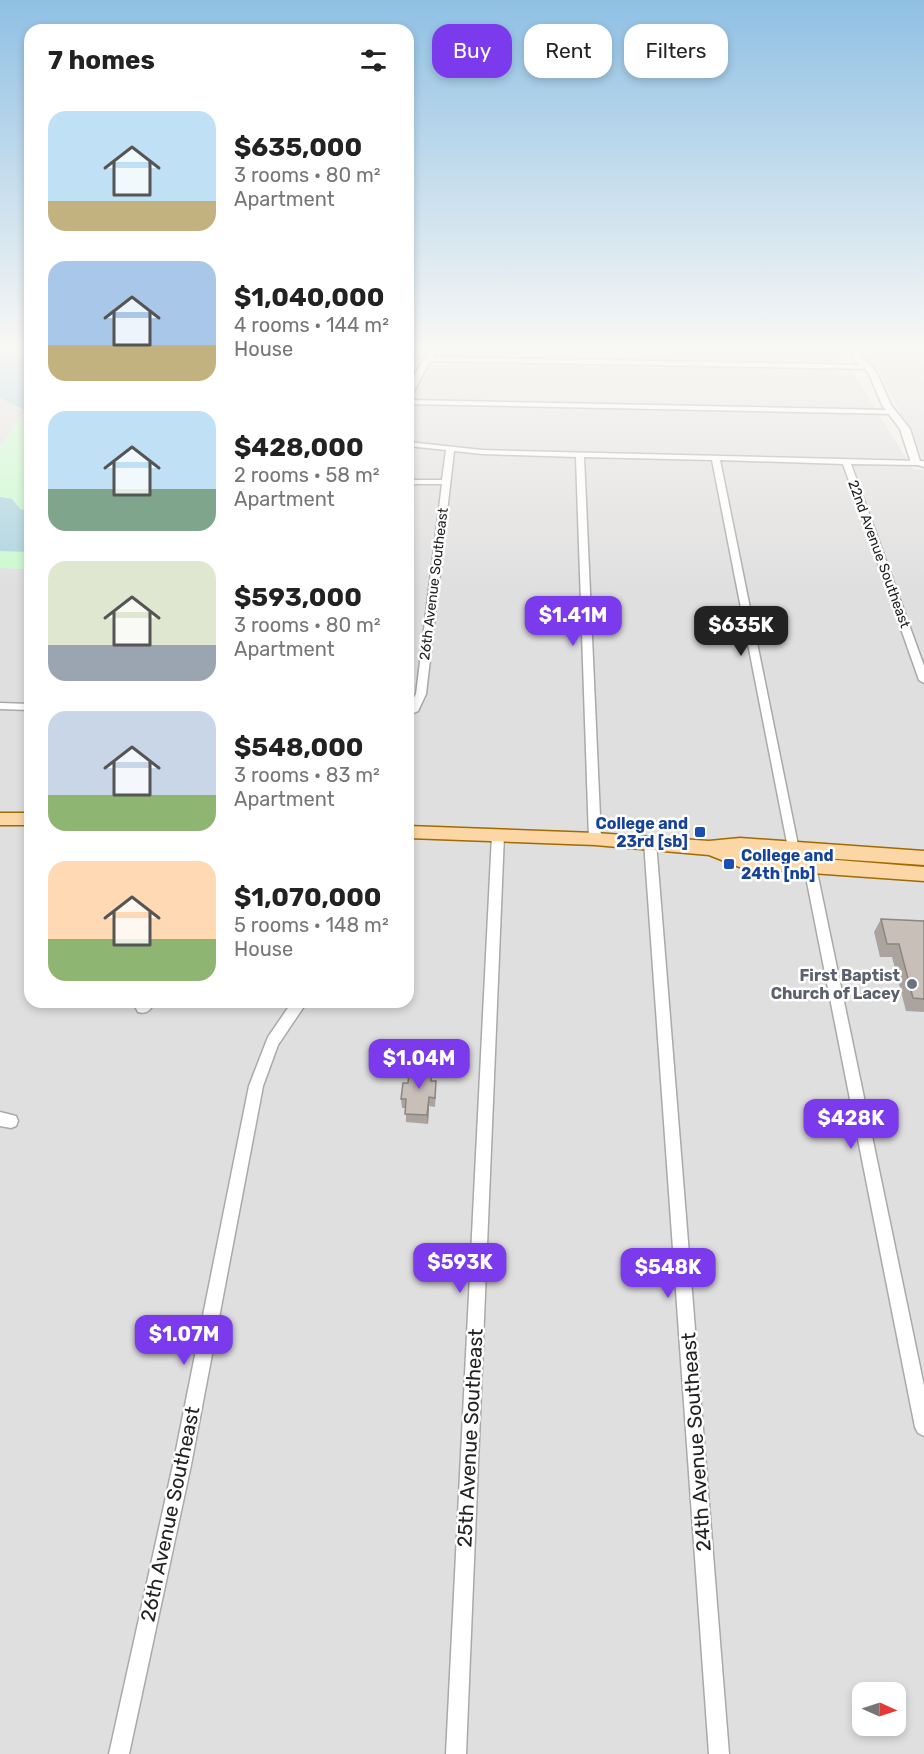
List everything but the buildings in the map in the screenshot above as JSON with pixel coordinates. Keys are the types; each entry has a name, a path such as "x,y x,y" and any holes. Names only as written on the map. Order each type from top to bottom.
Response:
{"main road":[{"path":"0,819 24,819"},
{"path":"414,832 595,838 709,848 740,844 793,850 924,858"},
{"path":"709,848 742,861 924,874"}],"street":[{"path":"414,445 450,449 579,455 920,464 904,428"},
{"name":"26th Avenue Southeast","path":"414,709 421,694 450,449"},
{"path":"579,455 595,838"},
{"path":"716,458 793,850"},
{"name":"22nd Avenue Southeast","path":"846,462 924,680"},
{"path":"414,482 447,482"},
{"path":"0,706 24,707"},
{"name":"25th Avenue Southeast","path":"456,1754 498,835"},
{"name":"24th Avenue Southeast","path":"650,842 719,1754"},
{"path":"810,867 924,1427"},
{"name":"26th Avenue Southeast","path":"119,1754 182,1465 256,1086 273,1040 285,1019 295,1008"}],"shaded area":[{"path":"0,428 14,428 0,447"},
{"path":"414,428 887,428 913,469 924,470 924,1754 0,1754 0,568 24,569 24,1008 414,1008"},
{"path":"908,428 924,428 924,461"}],"green space":[{"path":"14,428 24,428 24,569 0,568 0,447"}],"water":[{"path":"0,497 12,499 21,510 24,509 24,552 0,551"}],"place":[{"name":"College and 23rd [sb]","path":"700,832"},
{"name":"College and 24th [nb]","path":"729,864"},
{"name":"First Baptist Church of Lacey","path":"912,984"}]}
